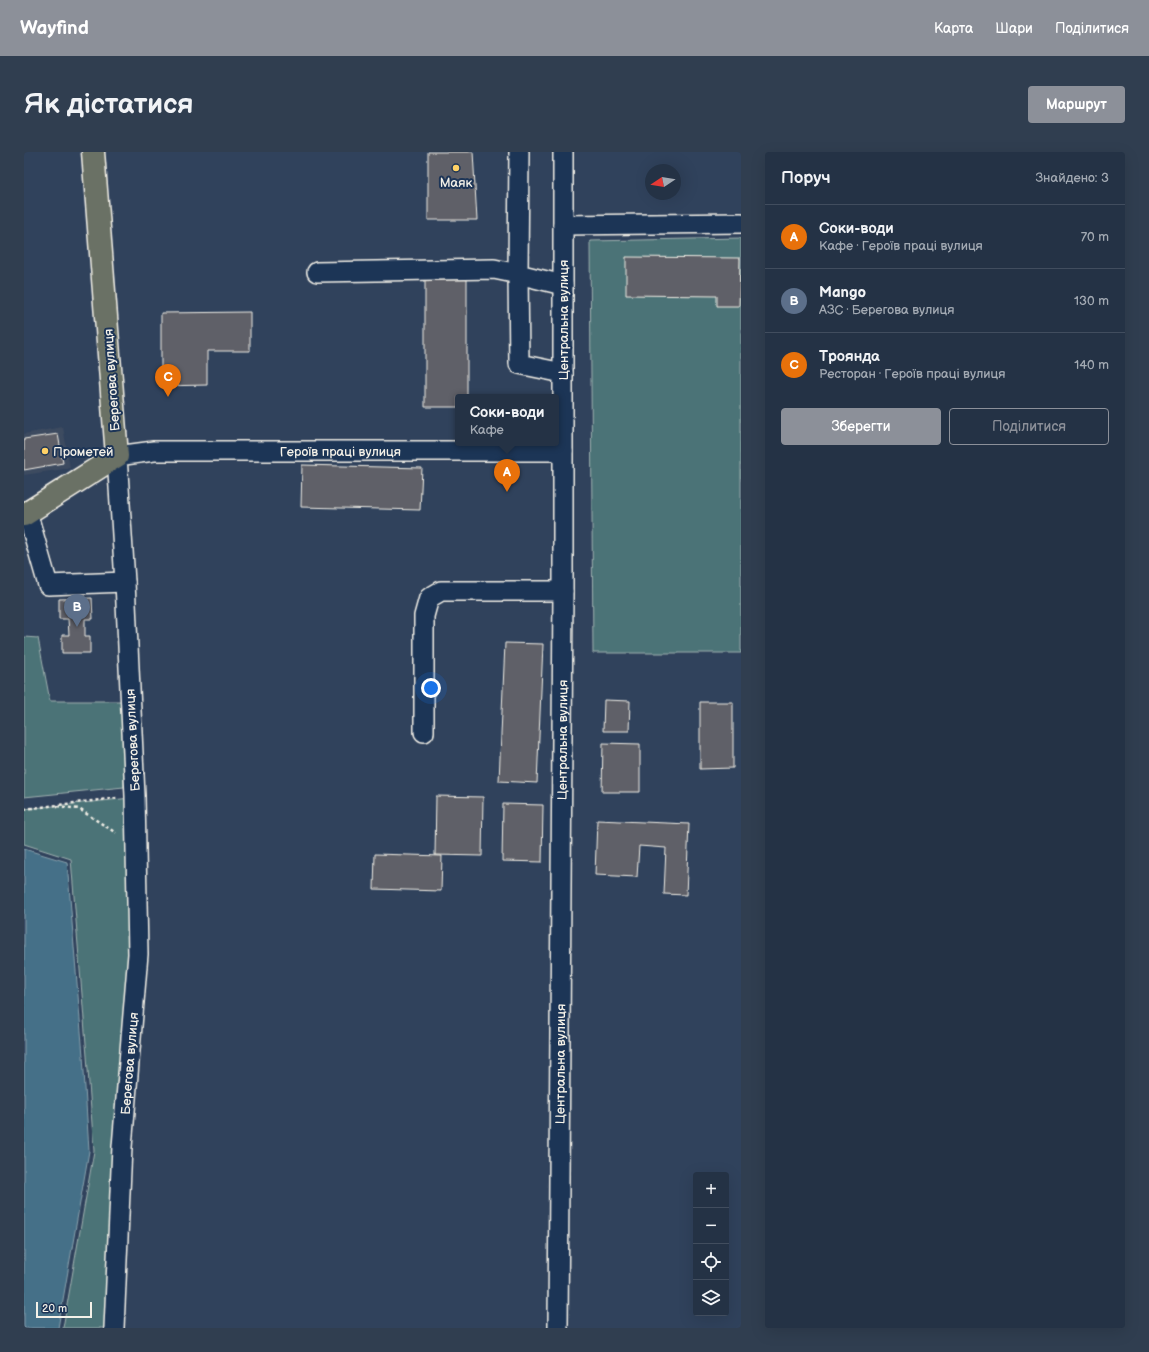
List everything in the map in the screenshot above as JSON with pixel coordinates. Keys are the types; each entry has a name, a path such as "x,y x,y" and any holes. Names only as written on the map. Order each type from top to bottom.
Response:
{"main road":[{"name":"Берегова вулиця","path":"93,152 117,456"},
{"path":"26,513 117,456"}],"street":[{"path":"519,152 518,364 563,372"},
{"name":"Центральна вулиця","path":"558,1328 563,591 563,152"},
{"path":"563,226 741,223"},
{"path":"316,272 494,269 563,285"},
{"name":"Героїв праці вулиця","path":"117,456 154,451 563,451"},
{"name":"Берегова вулиця","path":"114,1328 122,1147 138,954 135,796 125,582 117,456"},
{"path":"26,513 48,585 125,582"},
{"path":"424,732 424,616 429,598 441,591 563,591"}],"path":[{"path":"24,809 135,796"},
{"path":"52,806 79,809 137,847"}],"shaded area":[{"name":"Прометей","path":"63,427 70,468 24,475 24,434"},
{"path":"24,849 67,862 83,1056 89,1151 58,1328 24,1328"}],"green space":[{"path":"741,238 741,653 593,653 590,241"},
{"path":"24,637 38,638 50,701 124,701 124,787 24,797"},
{"path":"131,798 132,887 106,1328 63,1328 94,1151 87,1056 71,859 24,844 24,809"}],"building":[{"path":"428,152 473,152 477,220 428,220"},
{"path":"626,257 740,258 739,306 717,306 717,296 626,295"},
{"path":"425,277 467,277 467,394 455,394 455,407 425,407"},
{"path":"250,312 250,351 207,351 207,385 161,386 161,313"},
{"name":"Прометей","path":"58,434 63,463 24,470 24,439"},
{"path":"302,465 422,468 420,510 301,507"},
{"path":"92,598 93,619 85,619 85,636 90,636 90,653 62,653 62,635 69,635 68,619 59,619 59,599"},
{"path":"505,643 543,644 537,783 499,781"},
{"path":"604,700 630,701 629,731 603,731"},
{"path":"700,702 733,702 733,768 700,769"},
{"path":"603,743 640,744 640,792 602,792"},
{"path":"436,796 483,797 482,856 435,855"},
{"path":"503,804 543,805 542,862 502,861"},
{"path":"597,820 689,824 686,895 664,894 666,848 639,846 637,877 595,875"},
{"path":"375,854 442,856 441,891 374,889"}],"place":[{"name":"Маяк","path":"456,168"},
{"name":"Троянда","path":"168,397"},
{"name":"Прометей","path":"45,451"},
{"name":"Соки-води","path":"507,492"},
{"name":"Mango","path":"77,627"}]}
